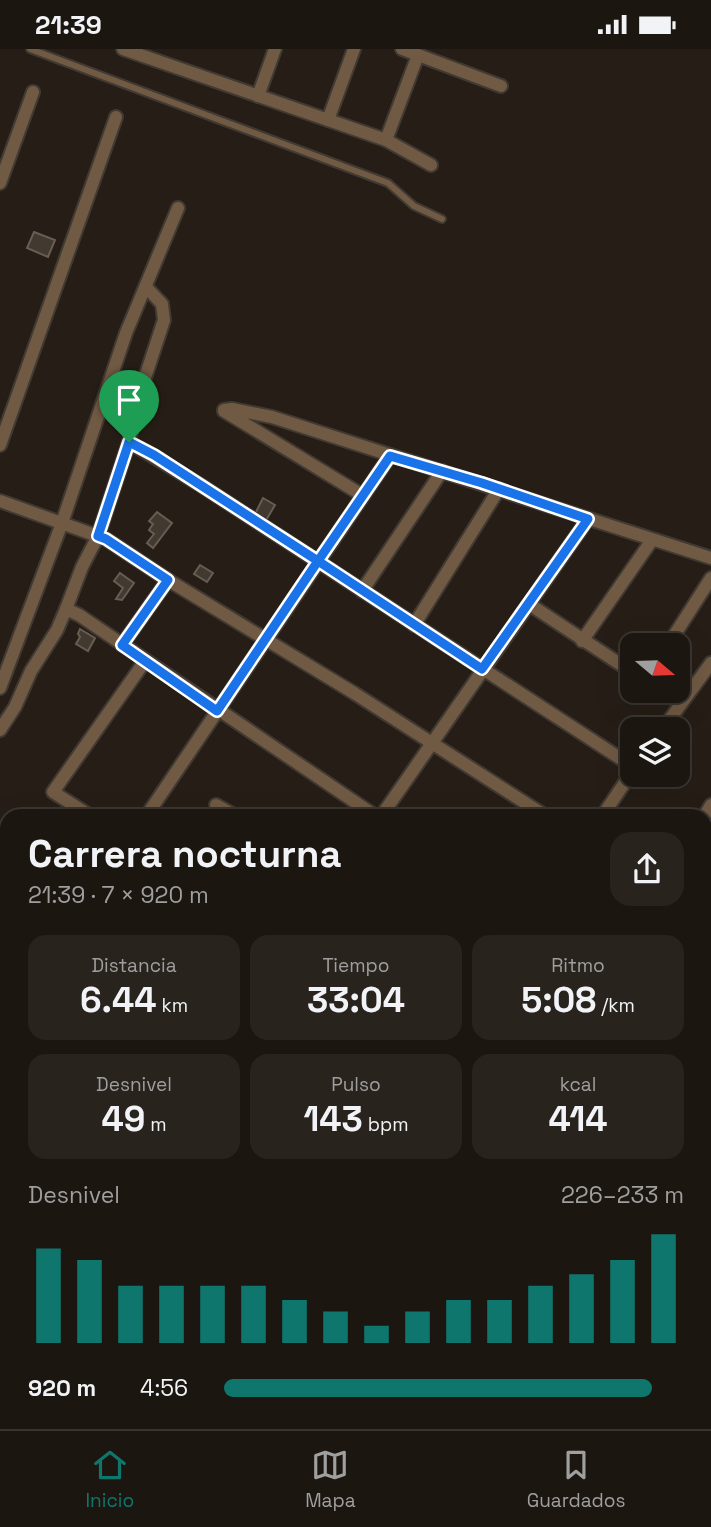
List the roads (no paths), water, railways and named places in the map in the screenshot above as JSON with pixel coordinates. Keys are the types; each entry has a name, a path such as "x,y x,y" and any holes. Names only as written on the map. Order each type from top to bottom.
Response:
{"street":[{"path":"123,49 386,140 432,165"},
{"path":"258,96 275,49"},
{"path":"328,120 354,49"},
{"path":"402,49 501,86"},
{"path":"386,140 418,55"},
{"path":"0,183 33,92"},
{"path":"0,445 116,117"},
{"path":"0,688 62,523 126,333 147,288 178,208"},
{"path":"0,730 15,707 31,671 57,630 82,567 98,536 129,442 136,405 164,320 162,304 147,288"},
{"path":"362,495 223,409 272,417 711,558"},
{"path":"129,442 164,461 620,758"},
{"path":"151,809 390,456"},
{"path":"362,591 442,471"},
{"path":"414,625 499,489"},
{"path":"0,501 106,539 535,809"},
{"path":"386,809 588,519"},
{"path":"582,641 652,540"},
{"path":"676,633 711,578"},
{"path":"122,645 168,580"},
{"path":"529,604 620,665"},
{"path":"66,609 79,615 365,809"},
{"path":"80,809 53,792 145,661"},
{"path":"690,692 711,665"},
{"path":"671,717 681,703"},
{"path":"607,809 622,787"},
{"path":"216,805 223,809"}],"lane":[{"path":"30,49 388,183 414,206 442,219"}]}
